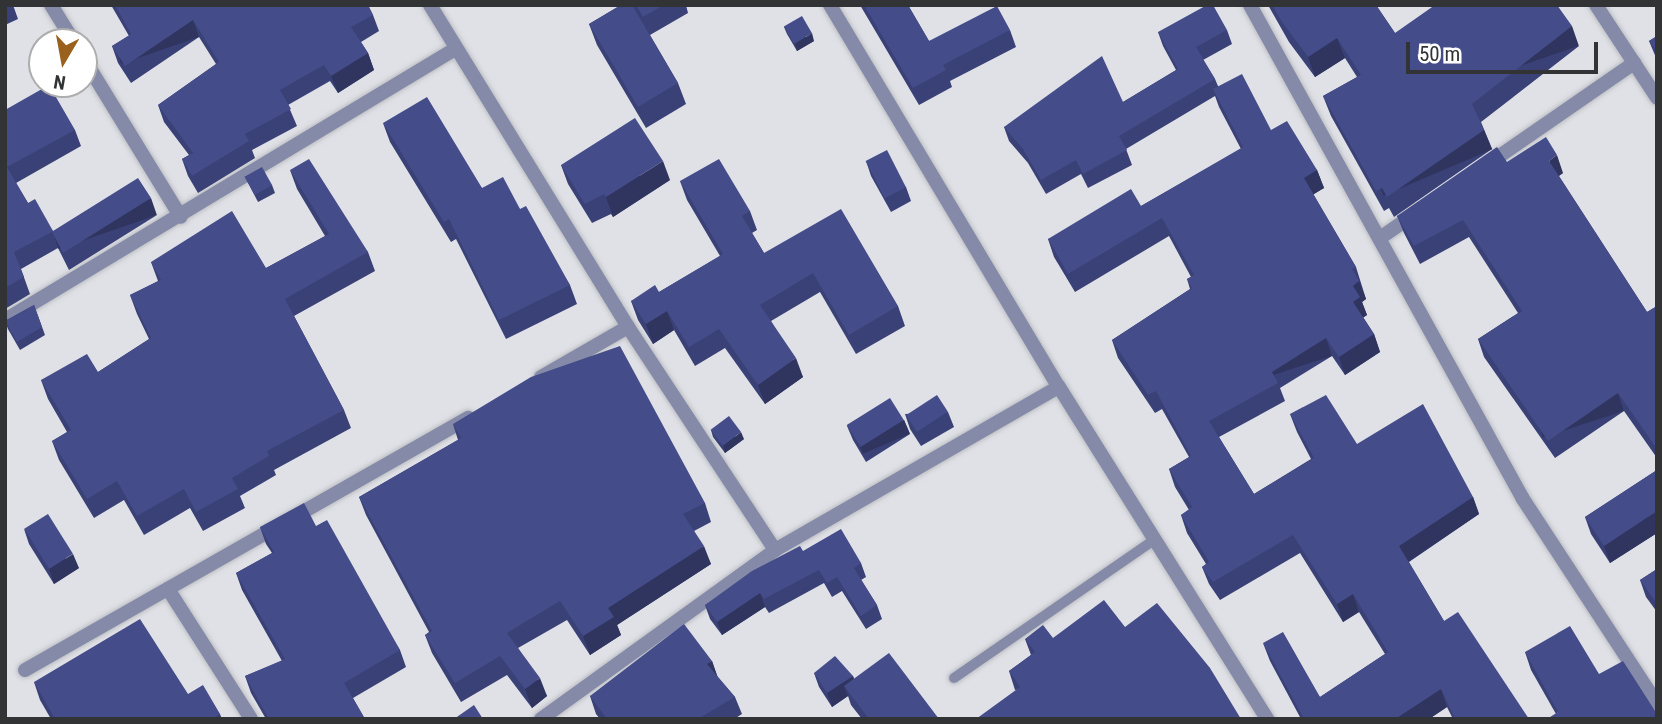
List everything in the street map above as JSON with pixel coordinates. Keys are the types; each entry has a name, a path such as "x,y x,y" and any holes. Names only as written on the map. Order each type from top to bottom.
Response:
{"street":[{"path":"51,5 65,28"},
{"path":"430,5 628,327 775,550"},
{"path":"830,5 1059,387 1267,719"},
{"path":"1250,5 1523,499 1657,704"},
{"path":"1597,5 1657,97"},
{"path":"5,320 181,217 455,49"},
{"path":"1479,170 1634,63"},
{"path":"98,82 181,217"},
{"path":"1380,238 1435,200"},
{"path":"531,383 628,327"},
{"path":"546,717 775,550 1059,387"},
{"path":"25,670 482,410"},
{"path":"167,589 251,719"}],"lane":[{"path":"954,678 1154,540"}],"building":[{"path":"115,5 368,5 373,15 351,27 368,53 331,76 324,65 280,90 291,109 245,134 249,141 192,176 182,159 193,153 158,105 219,62 193,20 125,66 112,46 131,34"},
{"path":"621,5 632,5 678,83 638,107 589,24"},
{"path":"636,5 664,5 643,17"},
{"path":"864,5 908,5 929,41 997,6 1010,30 943,65 946,70 913,88"},
{"path":"1207,5 1213,5 1227,30 1196,47 1215,79 1119,136 1127,150 1083,174 1076,160 1041,180 1023,149 1004,127 1102,56 1123,102 1178,69 1158,32"},
{"path":"1272,5 1376,5 1395,33 1435,5 1557,5 1572,26 1472,104 1484,130 1387,197 1382,188 1376,191 1323,96 1361,75 1337,38 1308,57"},
{"path":"802,16 812,33 794,44 784,26"},
{"path":"1657,36 1657,51 1649,41"},
{"path":"1242,74 1271,130 1287,121 1317,170 1304,178 1356,267 1352,269 1359,281 1353,286 1360,297 1353,302 1374,334 1339,357 1326,338 1272,372 1278,383 1209,421 1254,494 1314,458 1290,414 1326,395 1357,444 1423,404 1473,497 1399,546 1444,621 1458,612 1529,719 1455,719 1441,689 1395,719 1304,719 1263,643 1283,632 1320,697 1388,652 1353,594 1337,604 1293,535 1213,582 1202,567 1209,562 1181,515 1192,507 1169,469 1191,456 1156,391 1148,395 1112,340 1192,288 1187,279 1194,275 1162,218 1068,274 1048,239 1131,189 1141,206 1243,147 1213,89"},
{"path":"28,97 57,98 75,130 7,167 28,203 35,199 53,231 138,178 151,198 63,253 52,232 14,252 24,277 5,288 5,110"},
{"path":"427,97 482,188 503,177 520,209 526,206 570,285 499,320 449,219 444,222 383,123"},
{"path":"635,118 663,161 606,197 604,194 585,204 561,165"},
{"path":"1546,137 1557,155 1549,161 1647,312 1657,306 1657,449 1618,393 1548,441 1478,339 1522,311 1463,220 1414,246 1397,216 1497,147 1507,162"},
{"path":"887,150 906,187 885,198 866,161"},
{"path":"309,159 368,252 285,299 344,410 267,451 269,456 232,478 238,489 196,512 184,489 137,516 117,481 87,499 52,441 71,430 41,380 87,354 98,372 151,338 130,295 161,280 151,262 232,211 266,268 329,234 290,170"},
{"path":"719,159 750,211 742,216 764,253 841,209 898,306 849,335 813,273 760,305 796,358 758,385 719,329 689,347 667,311 646,324 631,301 655,285 659,292 723,254 680,181"},
{"path":"262,167 272,185 255,195 245,177"},
{"path":"34,305 42,327 17,342 5,321"},
{"path":"620,346 705,503 683,514 704,546 608,608 614,617 583,636 560,601 507,633 540,678 525,689 500,656 455,683 425,635 432,631 359,497 461,438 453,424 531,377"},
{"path":"937,395 948,412 917,432 906,415"},
{"path":"890,398 904,420 861,447 847,425"},
{"path":"729,416 741,432 723,446 711,430"},
{"path":"1657,470 1657,511 1604,546 1585,517"},
{"path":"304,503 316,526 327,520 400,650 344,683 365,719 269,719 245,676 285,659 236,573 274,552 260,527"},
{"path":"48,514 73,554 49,569 24,529"},
{"path":"841,529 861,563 854,568 877,605 861,616 837,577 827,583 819,570 764,599 760,593 717,622 705,605 752,571 800,546 803,551"},
{"path":"1657,569 1657,604 1640,580"},
{"path":"1104,600 1125,627 1157,603 1210,668 1241,719 976,719 1020,687 1009,671 1035,652 1025,639 1043,625 1053,638"},
{"path":"140,619 188,694 203,685 220,714 212,719 55,719 34,682"},
{"path":"684,624 712,661 707,664 735,697 698,719 607,719 590,696"},
{"path":"1570,626 1599,674 1623,661 1657,714 1657,719 1547,719 1558,712 1525,652"},
{"path":"889,653 939,719 869,719 844,686"},
{"path":"835,656 853,676 827,693 814,673"},
{"path":"474,705 483,719 454,719"}]}
